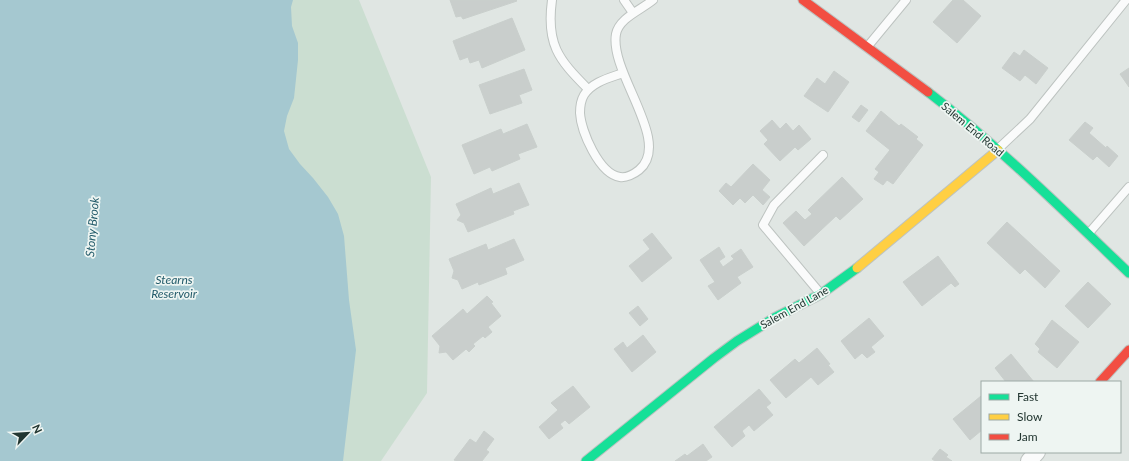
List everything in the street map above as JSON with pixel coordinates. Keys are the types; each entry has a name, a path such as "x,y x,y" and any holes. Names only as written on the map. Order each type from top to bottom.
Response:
{"street":[{"name":"Salem End Road","path":"803,0 868,46 922,87 998,150 1129,273"},
{"name":"Salem End Lane","path":"586,461 737,341 774,318 821,294 840,281 886,245 986,158 998,150"},
{"path":"1101,381 1129,350"},
{"path":"1029,461 1036,453"}],"lane":[{"path":"552,0 550,30 553,43 567,66 588,89"},
{"path":"624,0 633,13"},
{"path":"623,73 605,79 588,89 582,100 580,113 585,133 596,157 604,168 619,177 628,176 644,166 650,151 649,141 641,115 623,73 617,51 616,33 619,26 633,13 653,0"},
{"path":"868,46 906,0"},
{"path":"998,150 1030,119 1126,0"},
{"path":"821,294 763,225 774,205 823,155"},
{"path":"1088,234 1129,187"}],"green space":[{"name":"Stearns Reservoir","path":"0,0 359,0 431,177 427,393 381,461 0,461"}],"water":[{"name":"Stearns Reservoir","path":"0,0 293,0 291,7 292,26 298,43 298,60 294,98 287,116 284,131 289,149 328,197 338,214 344,236 349,300 356,350 343,461 0,461"}],"building":[{"path":"450,0 517,1 463,19 461,16 456,17"},
{"path":"953,0 963,0 981,16 957,43 933,22"},
{"path":"512,18 525,50 482,68 479,60 470,63 468,57 460,60 453,41"},
{"path":"1024,50 1048,68 1036,84 1025,75 1020,81 1002,68 1014,52 1020,56"},
{"path":"1129,68 1129,87 1120,74"},
{"path":"524,69 532,90 519,95 522,103 490,114 479,85"},
{"path":"834,71 849,82 828,112 804,96 817,78 825,84"},
{"path":"861,105 868,110 859,122 852,117"},
{"path":"881,111 899,126 901,124 918,137 916,139 923,145 893,184 887,180 883,185 874,179 879,172 875,169 890,150 866,131"},
{"path":"772,120 780,129 786,123 793,131 799,125 811,139 798,150 795,147 780,161 764,144 768,140 760,131"},
{"path":"1085,122 1093,128 1089,133 1118,156 1109,167 1097,156 1093,160 1069,140"},
{"path":"527,124 537,147 518,154 520,159 492,171 490,167 474,174 462,145 501,129 503,134"},
{"path":"753,164 770,180 762,190 770,197 763,205 753,195 745,203 740,198 733,205 719,191 726,183 731,187"},
{"path":"842,177 863,199 840,220 836,216 804,246 783,223 796,211 805,220 812,214 808,210"},
{"path":"519,183 529,205 513,211 514,214 468,232 464,223 457,220 461,215 456,204 491,188 493,194"},
{"path":"1007,222 1060,271 1045,288 1025,269 1020,274 987,243"},
{"path":"652,233 672,258 642,282 629,266 650,249 643,240"},
{"path":"514,239 524,260 505,268 507,274 479,285 478,282 462,289 458,280 452,278 454,271 449,259 486,244 488,250"},
{"path":"719,247 725,257 719,261 723,267 734,259 731,256 741,249 753,267 737,277 741,283 718,300 708,286 715,282 700,260"},
{"path":"938,256 959,284 955,287 951,283 922,306 903,282"},
{"path":"1088,282 1111,304 1088,328 1065,306"},
{"path":"487,296 493,302 491,303 501,316 488,327 492,332 485,338 483,336 473,344 475,346 469,352 466,349 453,360 446,352 439,353 440,346 432,336 463,309 467,314"},
{"path":"638,306 648,319 640,326 629,313"},
{"path":"869,318 884,336 871,347 875,352 867,358 862,353 855,359 841,341"},
{"path":"1052,320 1079,342 1057,368 1038,352 1040,349 1035,344"},
{"path":"643,335 656,352 632,372 614,349 623,342 627,348"},
{"path":"817,348 830,364 828,365 834,372 818,385 811,377 786,398 770,380 795,359 799,363"},
{"path":"1011,354 1033,381 1005,381 995,368"},
{"path":"573,386 590,407 569,424 565,420 560,424 563,428 549,439 539,427 558,410 551,403"},
{"path":"759,389 771,403 766,407 773,415 754,431 749,425 742,431 745,436 732,447 714,427"},
{"path":"981,396 981,431 970,440 953,419"},
{"path":"484,431 494,439 486,450 489,452 482,461 454,460 470,439 476,443"},
{"path":"703,444 712,457 706,461 675,461 685,454 687,456"},
{"path":"940,449 948,455 946,457 952,461 935,461 932,459"}],"traffic: fast":[{"path":"928,92 1006,157 1129,273"},
{"path":"586,461 737,341 774,318 821,294 857,268"}],"traffic: slow":[{"path":"857,268 998,150"}],"traffic: jam":[{"path":"803,0 928,92"},
{"path":"1101,381 1129,350"}],"water label":[{"name":"Stony Brook","path":"92,227"}]}
